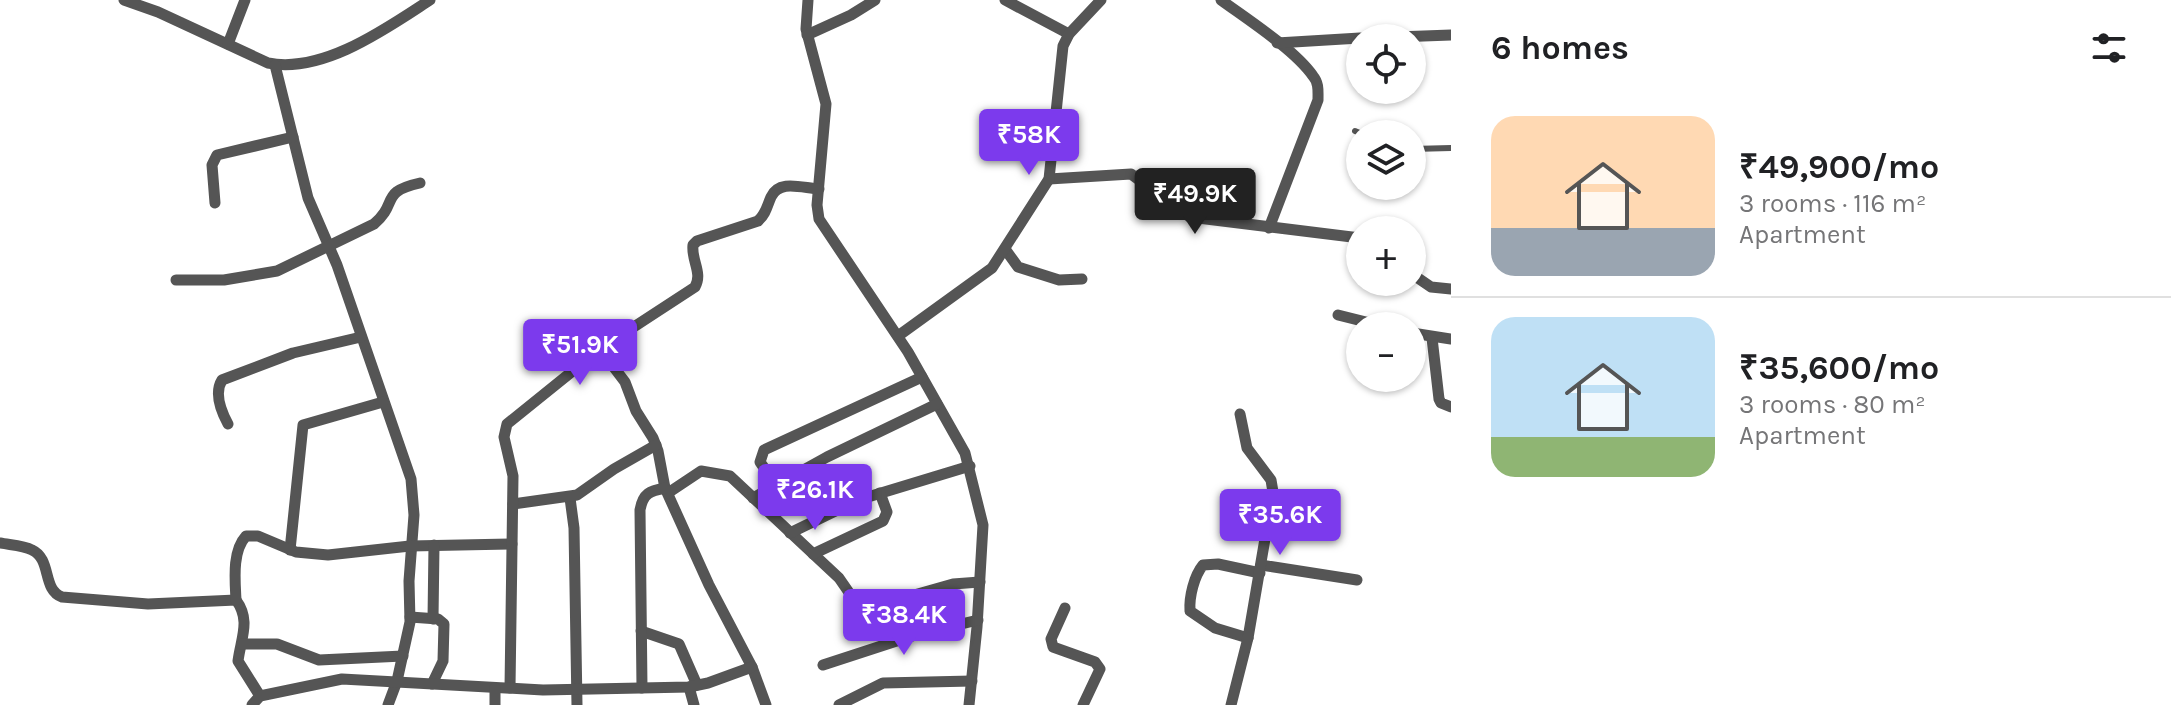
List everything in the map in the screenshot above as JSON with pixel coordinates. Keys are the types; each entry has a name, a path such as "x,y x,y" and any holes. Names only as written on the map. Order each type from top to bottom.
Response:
{"street":[{"path":"124,0 158,12 275,65 328,58 387,28 430,0"},
{"path":"228,44 245,0"},
{"path":"808,0 805,19 807,35 826,104 819,219 898,336 970,466 983,525 969,705"},
{"path":"807,35 875,0"},
{"path":"1005,0 1069,34"},
{"path":"898,336 992,268 1049,179 1061,55 1069,34 1101,0"},
{"path":"1221,0 1315,77 1318,100 1269,228"},
{"path":"1426,36 1451,35"},
{"path":"1277,43 1346,39"},
{"path":"275,65 308,198 329,247 411,479 414,515 410,546 410,617 397,681 388,705"},
{"path":"215,203 212,165 217,155 293,137"},
{"path":"1049,179 1131,174 1190,217 1346,236"},
{"path":"176,280 224,280 277,271 374,224 383,216 392,195 401,187 420,183"},
{"path":"510,688 513,476 504,437 507,424 600,349 695,287 699,275 692,252 697,241 758,221 778,187 819,189"},
{"path":"1005,249 1018,267 1059,280 1082,279"},
{"path":"1426,284 1451,289"},
{"path":"1338,315 1346,317"},
{"path":"1426,336 1451,339"},
{"path":"228,424 220,406 218,388 222,380 293,353 361,337"},
{"path":"1432,338 1439,399 1451,407"},
{"path":"600,349 630,390 636,411 656,445 666,490 709,585 752,667 766,705"},
{"path":"776,485 760,462 764,450 922,377"},
{"path":"290,550 303,425 383,402"},
{"path":"753,498 827,457 937,404"},
{"path":"1231,705 1248,638 1273,492 1271,480 1247,448 1240,414"},
{"path":"513,504 570,498 656,445"},
{"path":"790,533 858,500 970,466"},
{"path":"642,688 642,499 648,492 666,490 697,473 706,471 730,476 839,578 859,607 865,609 947,585 980,582"},
{"path":"813,554 883,521 887,512 880,493"},
{"path":"570,498 574,528 577,705"},
{"path":"512,544 410,546 328,555 290,550 258,536 246,536 241,541 235,569 236,600 245,624 238,661 256,701 342,679 577,690 693,686 752,667"},
{"path":"0,543 27,548 40,555 52,589 62,597 148,604 236,600"},
{"path":"433,619 434,545"},
{"path":"1248,638 1207,623 1190,611 1199,570 1203,565 1218,564 1357,580"},
{"path":"1065,608 1051,639 1053,647 1095,662 1100,669 1083,705"},
{"path":"410,617 443,622 443,661 432,684"},
{"path":"823,665 915,635 978,620"},
{"path":"641,631 679,644 693,686 694,705"},
{"path":"242,644 277,644 319,660 403,656"},
{"path":"839,705 889,681 972,681"},
{"path":"495,688 495,705"}],"lane":[{"path":"1426,149 1451,148"}]}
